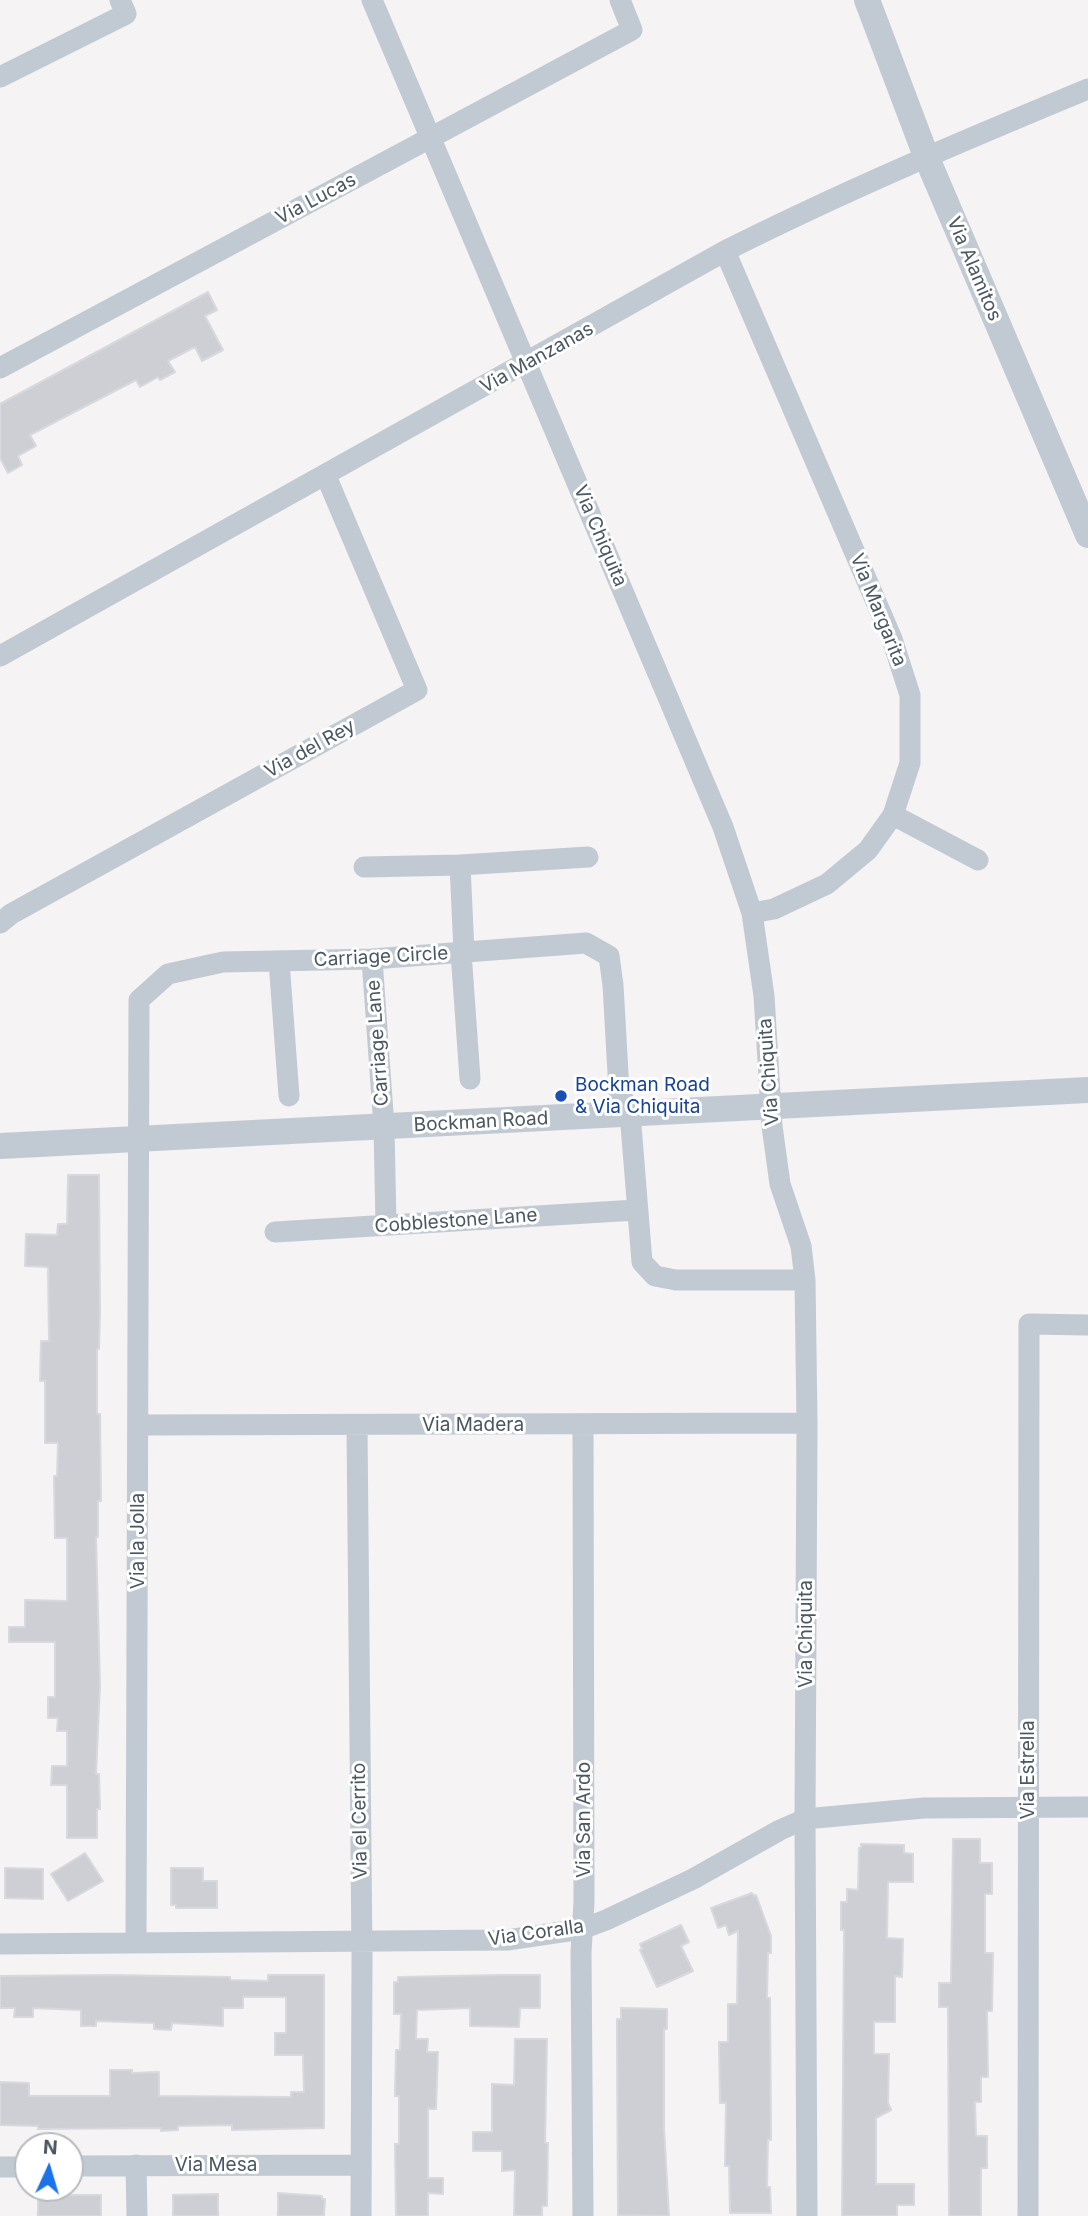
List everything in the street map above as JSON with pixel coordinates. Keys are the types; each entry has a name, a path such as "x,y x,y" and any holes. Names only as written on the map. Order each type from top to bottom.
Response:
{"street":[{"path":"0,77 126,14 120,0"},
{"name":"Via Chiquita","path":"372,0 723,827 752,913 764,996 770,1105 780,1184 801,1246 805,1280 807,2216"},
{"name":"Via Lucas","path":"0,368 632,30 620,0"},
{"name":"Via Alamitos","path":"867,0 926,156 1088,535"},
{"name":"Via Manzanas","path":"0,656 726,251 811,207 1088,89"},
{"name":"Via Margarita","path":"726,251 892,639 910,695 910,763 892,815 868,850 827,884 774,909 752,913"},
{"name":"Via del Rey","path":"0,923 23,907 417,690 326,476"},
{"path":"892,815 978,860"},
{"path":"364,867 460,865 588,857"},
{"path":"460,865 470,1079"},
{"name":"Carriage Circle","path":"137,1139 139,1000 168,974 223,962 372,959 586,943 609,956 619,1091 630,1114"},
{"name":"Carriage Lane","path":"372,959 384,1127 386,1225"},
{"path":"279,961 289,1096"},
{"name":"Bockman Road","path":"0,1146 1088,1090"},
{"path":"630,1114 642,1262 655,1276 676,1280 805,1280"},
{"name":"Via la Jolla","path":"136,1943 137,1139"},
{"name":"Cobblestone Lane","path":"275,1232 636,1210"},
{"name":"Via Estrella","path":"1028,2216 1029,1324 1088,1325"},
{"name":"Via Madera","path":"138,1425 807,1423"},
{"name":"Via San Ardo","path":"583,1424 583,2216"},
{"name":"Via el Cerrito","path":"357,1426 362,1942 361,2216"},
{"name":"Via Coralla","path":"0,1944 507,1940 582,1929 606,1920 693,1879 780,1830 805,1819 924,1808 1088,1807"},
{"path":"136,2165 137,2216"},
{"name":"Via Mesa","path":"84,2166 361,2165"}],"building":[{"path":"208,292 217,310 205,316 223,350 202,361 195,347 168,361 175,372 160,380 158,377 140,387 136,380 30,435 36,446 18,456 22,465 8,473 0,458 0,404"},
{"path":"68,1175 99,1175 100,1312 97,1414 100,1414 101,1501 98,1501 96,1537 100,1686 96,1774 99,1774 100,1809 97,1809 97,1838 67,1838 67,1785 51,1785 52,1766 67,1766 67,1731 57,1731 58,1718 48,1718 48,1697 55,1697 55,1642 9,1642 9,1627 25,1627 25,1600 67,1601 67,1538 55,1538 54,1476 57,1476 58,1443 45,1443 45,1381 40,1381 41,1341 49,1341 48,1267 25,1266 26,1234 57,1235 58,1224 67,1224"},
{"path":"953,1839 980,1839 980,1863 992,1863 992,1894 985,1894 985,1953 993,1953 992,2011 987,2011 988,2077 981,2077 981,2102 975,2102 976,2136 987,2136 987,2168 981,2168 981,2216 949,2216 948,2007 939,2007 939,1983 951,1983"},
{"path":"861,1844 904,1845 904,1853 913,1854 913,1882 888,1882 887,1938 903,1939 902,1977 895,1976 895,2022 874,2022 874,2054 889,2054 888,2103 891,2110 876,2118 876,2184 914,2184 914,2205 897,2205 897,2216 842,2216 844,1930 841,1930 841,1902 847,1902 847,1889 858,1890"},
{"path":"85,1853 103,1881 68,1901 51,1874"},
{"path":"5,1868 43,1869 43,1899 5,1898"},
{"path":"171,1868 203,1868 203,1881 217,1881 217,1908 176,1908 176,1905 171,1905"},
{"path":"752,1893 756,1895 771,1936 767,1998 770,1998 771,2140 768,2139 767,2187 770,2187 771,2213 730,2213 729,2166 725,2166 726,2103 720,2103 719,2042 728,2042 728,2004 737,2004 738,1931 729,1935 726,1925 718,1928 711,1908"},
{"path":"681,1925 689,1942 681,1946 693,1971 657,1987 640,1950 640,1944"},
{"path":"268,1975 324,1975 324,2128 232,2130 232,2125 178,2126 178,2130 161,2131 161,2128 38,2129 38,2126 0,2125 0,2082 29,2083 29,2096 110,2096 110,2070 132,2070 132,2073 159,2072 159,2096 291,2097 291,2092 304,2092 303,2055 275,2055 275,2033 286,2033 286,1997 243,1997 243,2008 223,2008 223,2026 172,2023 171,2030 154,2029 154,2023 96,2021 96,2026 81,2026 81,2010 33,2008 33,2017 14,2017 15,2008 0,2008 0,1976 230,1977 230,1980 268,1981"},
{"path":"540,1975 540,2008 520,2008 519,2027 470,2026 470,2008 417,2010 416,2039 428,2039 427,2052 438,2052 436,2109 428,2109 428,2178 443,2178 443,2194 428,2193 428,2216 396,2216 395,2144 399,2144 399,2096 395,2096 396,2050 400,2050 401,2014 394,2014 394,1982 398,1982 398,1977"},
{"path":"621,2008 667,2009 667,2029 664,2029 664,2129 669,2216 618,2215 617,2019 621,2019"},
{"path":"515,2039 547,2039 547,2206 542,2206 542,2216 514,2216 515,2170 502,2171 502,2151 473,2151 473,2132 492,2132 492,2084 514,2085"},
{"path":"278,2193 322,2196 322,2199 325,2199 324,2216 278,2216"},
{"path":"218,2194 218,2216 173,2216 173,2195"},
{"path":"84,2195 101,2195 101,2216 38,2216 38,2202 84,2202"}],"place":[{"name":"Bockman Road & Via Chiquita","path":"561,1096"}]}
